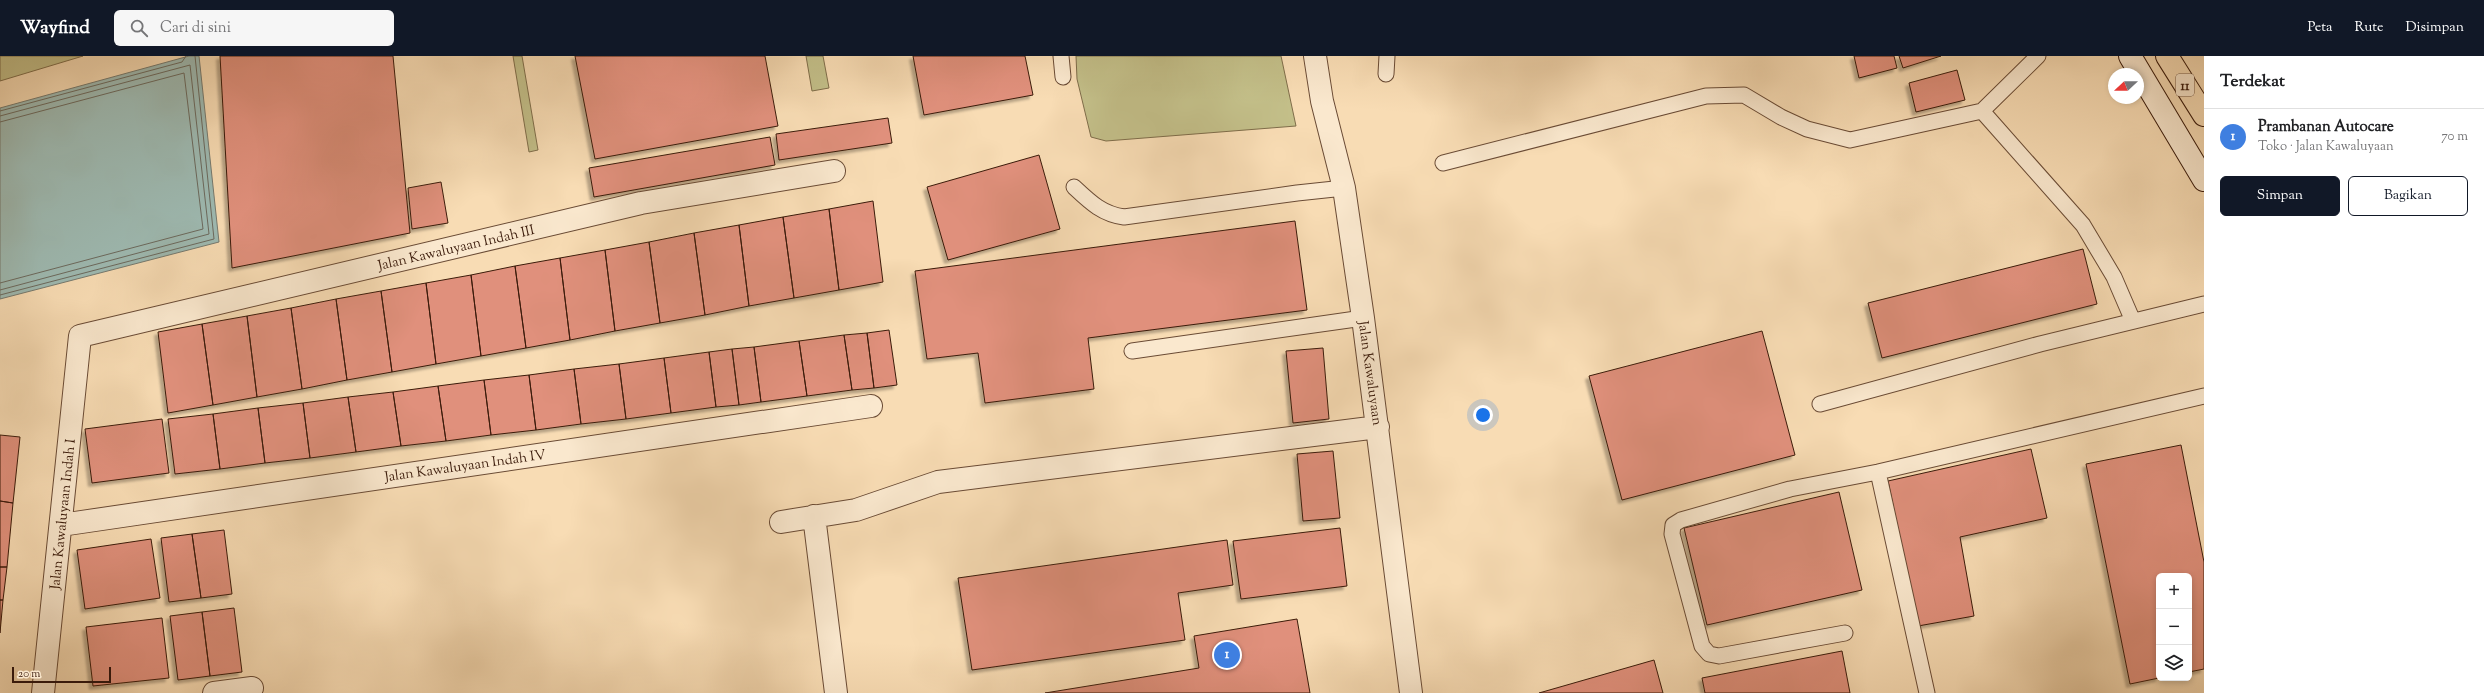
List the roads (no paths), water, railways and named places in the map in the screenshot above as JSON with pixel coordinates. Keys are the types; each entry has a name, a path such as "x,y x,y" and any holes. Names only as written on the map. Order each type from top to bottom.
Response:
{"highway":[{"name":"11","path":"2167,56 2204,115"}],"street":[{"name":"Jalan Kawaluyaan","path":"1315,56 1322,101 1344,188 1364,318 1411,693"},
{"path":"2130,56 2204,180"},
{"name":"Jalan Kawaluyaan Indah III","path":"80,336 641,203 834,171"},
{"name":"Jalan Kawaluyaan Indah I","path":"43,693 80,336"},
{"name":"Jalan Kawaluyaan Indah IV","path":"61,525 870,406"},
{"path":"781,522 856,510 938,482 1378,427"},
{"path":"814,516 836,693"},
{"path":"214,693 252,688"}],"lane":[{"path":"1061,56 1063,77"},
{"path":"1386,74 1387,56"},
{"path":"1442,163 1706,96 1744,95 1781,117 1807,129 1850,140 1982,111 2038,56"},
{"path":"1982,111 2082,225 2114,276 2133,321"},
{"path":"1074,187 1098,209 1110,215 1124,217 1344,188"},
{"path":"1820,404 2133,321 2204,304"},
{"path":"1132,351 1364,318"},
{"path":"1845,633 1719,656 1709,654 1702,646 1672,534 1673,525 1682,520 1790,489 1878,472 2204,396"},
{"path":"1878,472 1926,693"}],"water":[{"path":"189,56 199,56 219,242 0,299 0,108"}],"place":[{"name":"Prambanan Autocare","path":"1227,655"}]}
